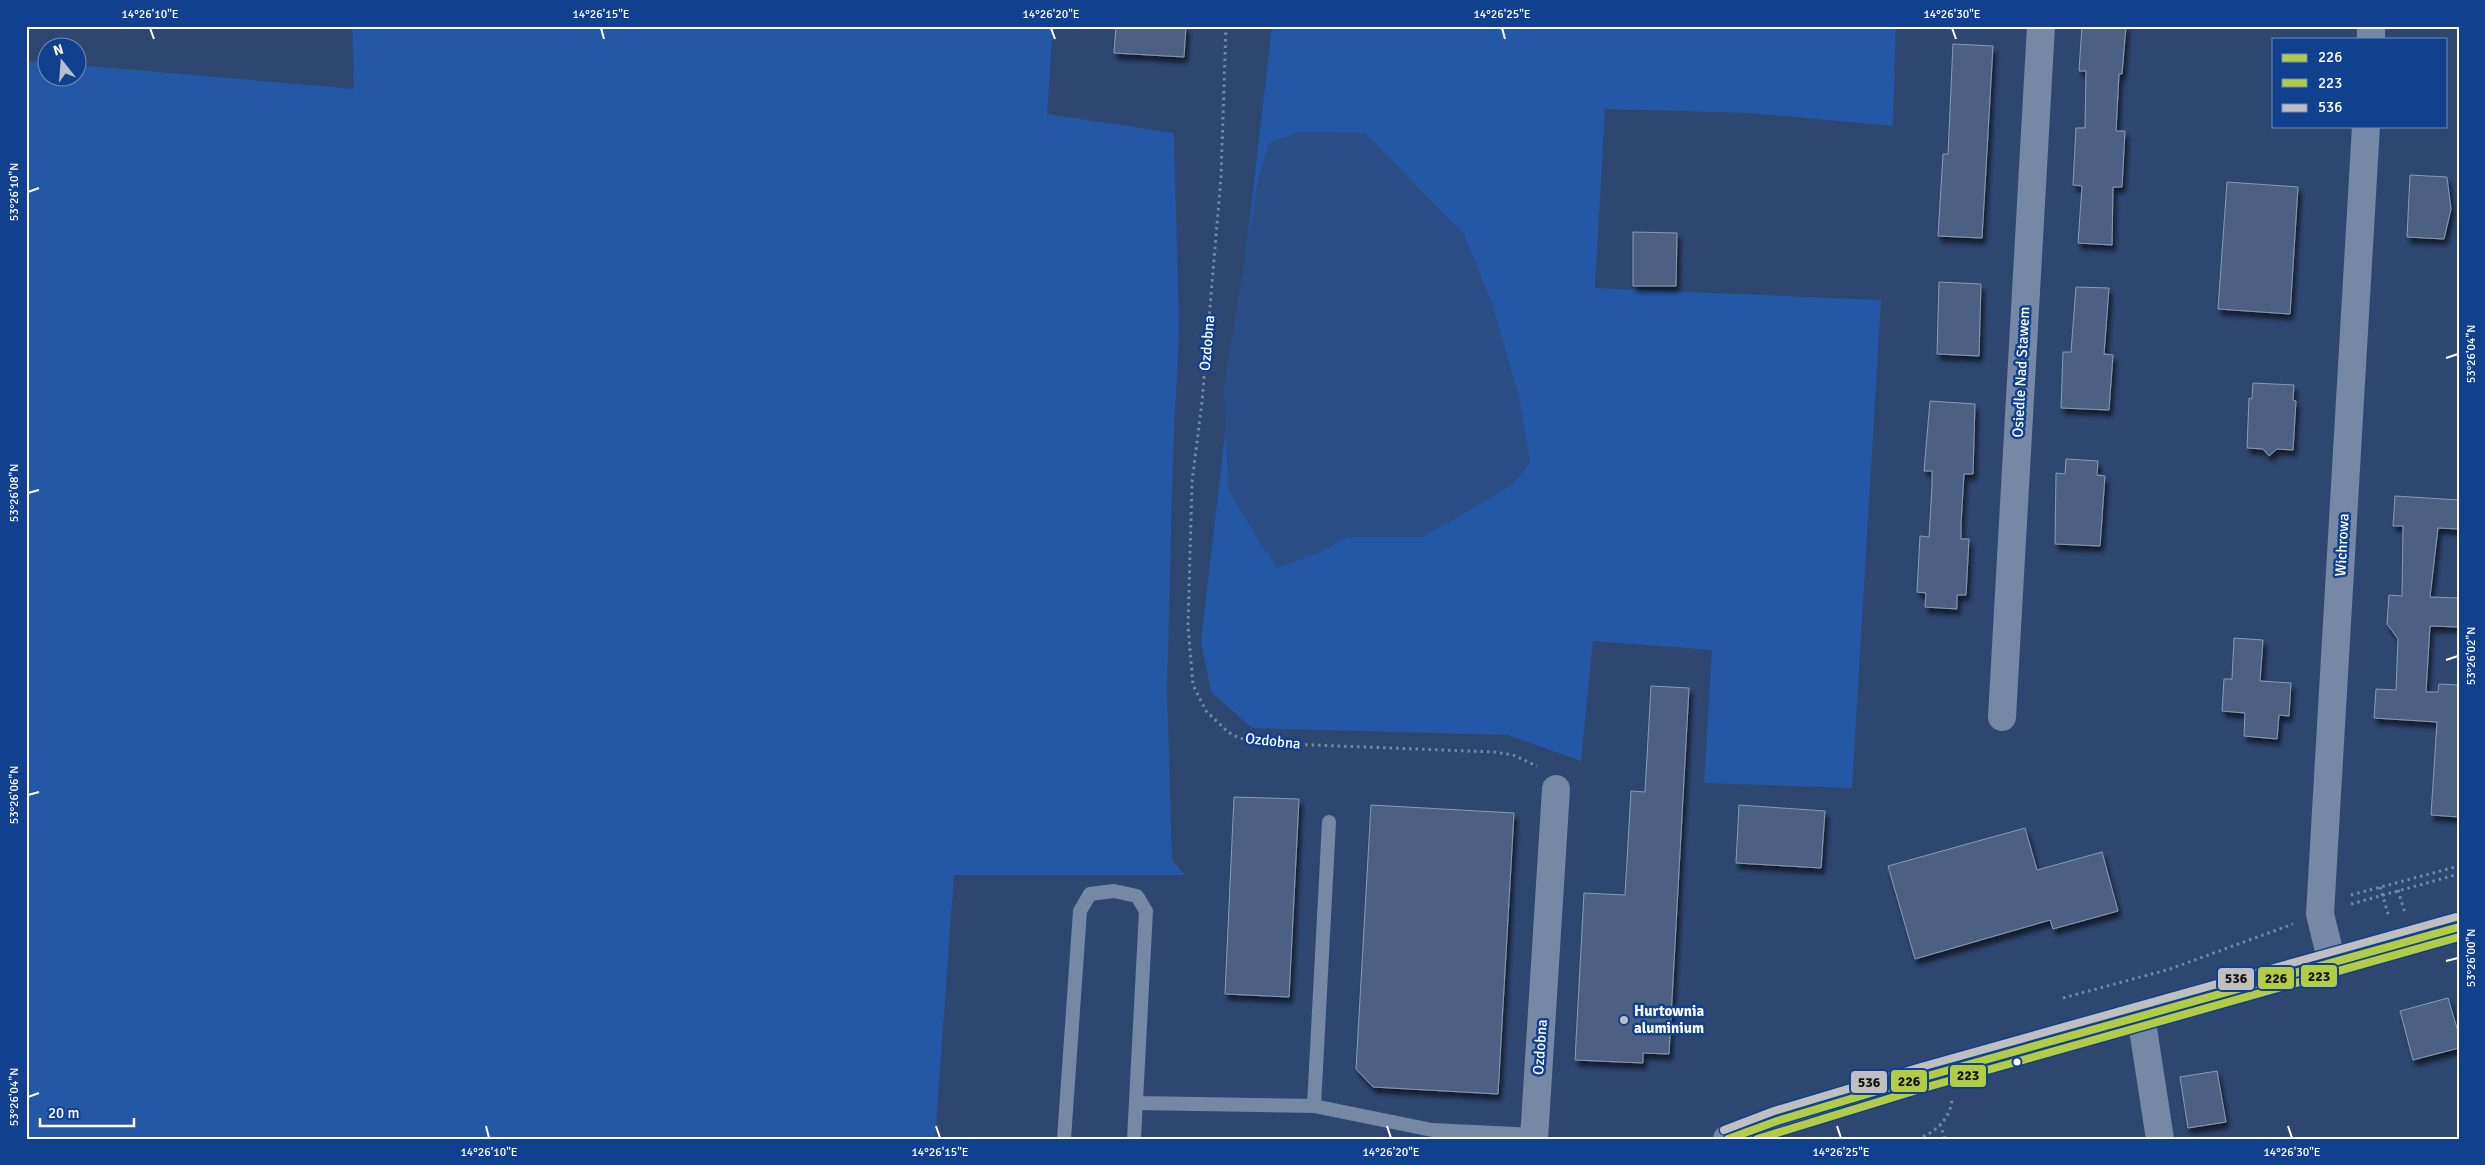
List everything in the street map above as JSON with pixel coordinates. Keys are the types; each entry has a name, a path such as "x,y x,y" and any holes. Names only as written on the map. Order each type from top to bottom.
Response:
{"main road":[{"path":"1727,1139 1833,1104 2459,927"}],"street":[{"name":"Osiedle Nad Stawem","path":"2002,717 2041,26"},
{"name":"Wichrowa","path":"2332,963 2321,909 2366,128"},
{"name":"Ozdobna","path":"1534,1137 1556,788"},
{"path":"2141,1016 2160,1139"}],"lane":[{"path":"1314,1106 1329,822"},
{"path":"1064,1139 1080,911 1090,894 1114,891 1137,896 1146,911 1134,1139"},
{"path":"1136,1103 1314,1106 1431,1134 1534,1137"}],"path":[{"name":"Ozdobna","path":"1226,26 1221,177 1202,402 1192,482 1188,626 1191,670 1199,700 1214,721 1239,738 1262,743 1494,752 1514,755 1534,764 1548,776 1556,788"},
{"path":"2063,998 2170,969 2287,928 2321,909 2459,866"},
{"path":"2321,909 2459,874"},
{"path":"1940,1124 1944,1139"}],"shaded area":[{"path":"352,26 1053,26 1047,114 1174,133 1179,331 1173,457 1167,690 1172,860 1185,875 954,875 935,1139 26,1139 26,61 38,62 38,88 88,88 88,66 354,89"},
{"path":"1272,26 1896,26 1893,126 1750,113 1605,109 1595,288 1881,300 1852,788 1704,783 1712,650 1593,641 1581,761 1508,735 1252,728 1211,692 1201,642"},
{"path":"1299,132 1365,133 1464,234 1492,304 1519,396 1530,462 1514,484 1423,537 1348,537 1320,552 1278,568 1261,545 1228,489 1224,385 1258,180 1269,143"}],"building":[{"path":"1116,26 1186,26 1184,57 1114,53"},
{"path":"2082,26 2126,26 2122,74 2119,74 2116,131 2125,131 2122,187 2113,187 2112,245 2078,243 2082,186 2073,185 2076,128 2085,128 2086,71 2079,71"},
{"path":"1953,44 1993,46 1982,238 1938,236 1943,154 1948,154"},
{"path":"2410,175 2447,177 2451,209 2444,239 2407,237"},
{"path":"2227,182 2298,187 2290,314 2218,309"},
{"path":"1633,232 1677,233 1676,286 1633,286"},
{"path":"1939,282 1981,284 1979,356 1937,354"},
{"path":"2076,287 2109,288 2104,354 2113,355 2109,410 2061,408 2063,352 2071,352"},
{"path":"2253,383 2294,385 2293,400 2296,401 2293,450 2277,449 2269,456 2263,449 2247,448 2249,398 2252,399"},
{"path":"1930,401 1975,404 1973,474 1964,474 1961,524 1961,539 1969,539 1966,595 1957,595 1957,609 1925,607 1926,593 1917,592 1920,536 1929,537 1932,471 1924,471"},
{"path":"2066,459 2098,461 2097,475 2105,476 2100,546 2055,544 2056,473 2065,474"},
{"path":"2395,496 2459,500 2459,529 2438,528 2430,597 2459,598 2459,627 2430,626 2426,692 2438,692 2439,684 2459,685 2459,817 2431,815 2437,722 2374,718 2376,689 2396,690 2398,639 2387,624 2389,595 2402,596 2403,526 2393,526"},
{"path":"2234,638 2263,640 2260,681 2291,683 2289,716 2279,715 2277,739 2244,736 2245,713 2222,711 2224,679 2232,679"},
{"path":"1651,686 1689,688 1669,1054 1643,1053 1643,1063 1575,1060 1584,893 1625,895 1631,791 1645,792"},
{"path":"1234,797 1299,799 1289,997 1225,994"},
{"path":"1371,805 1514,813 1498,1094 1373,1087 1356,1069"},
{"path":"1739,805 1825,811 1821,868 1736,863"},
{"path":"2025,828 2037,870 2102,852 2118,911 2053,929 2050,920 1915,959 1888,866"},
{"path":"2448,998 2459,1035 2459,1048 2413,1060 2400,1011"},
{"path":"2217,1071 2226,1122 2188,1128 2180,1077"}],"transit line":[{"name":"536","path":"1724,1130 1774,1111 1921,1067 2456,917"},
{"name":"226","path":"1728,1139 1777,1121 1924,1077 2459,927"},
{"name":"223","path":"1757,1139 1927,1087 2459,937"}],"place":[{"name":"Hurtownia aluminium","path":"1624,1020"}]}
